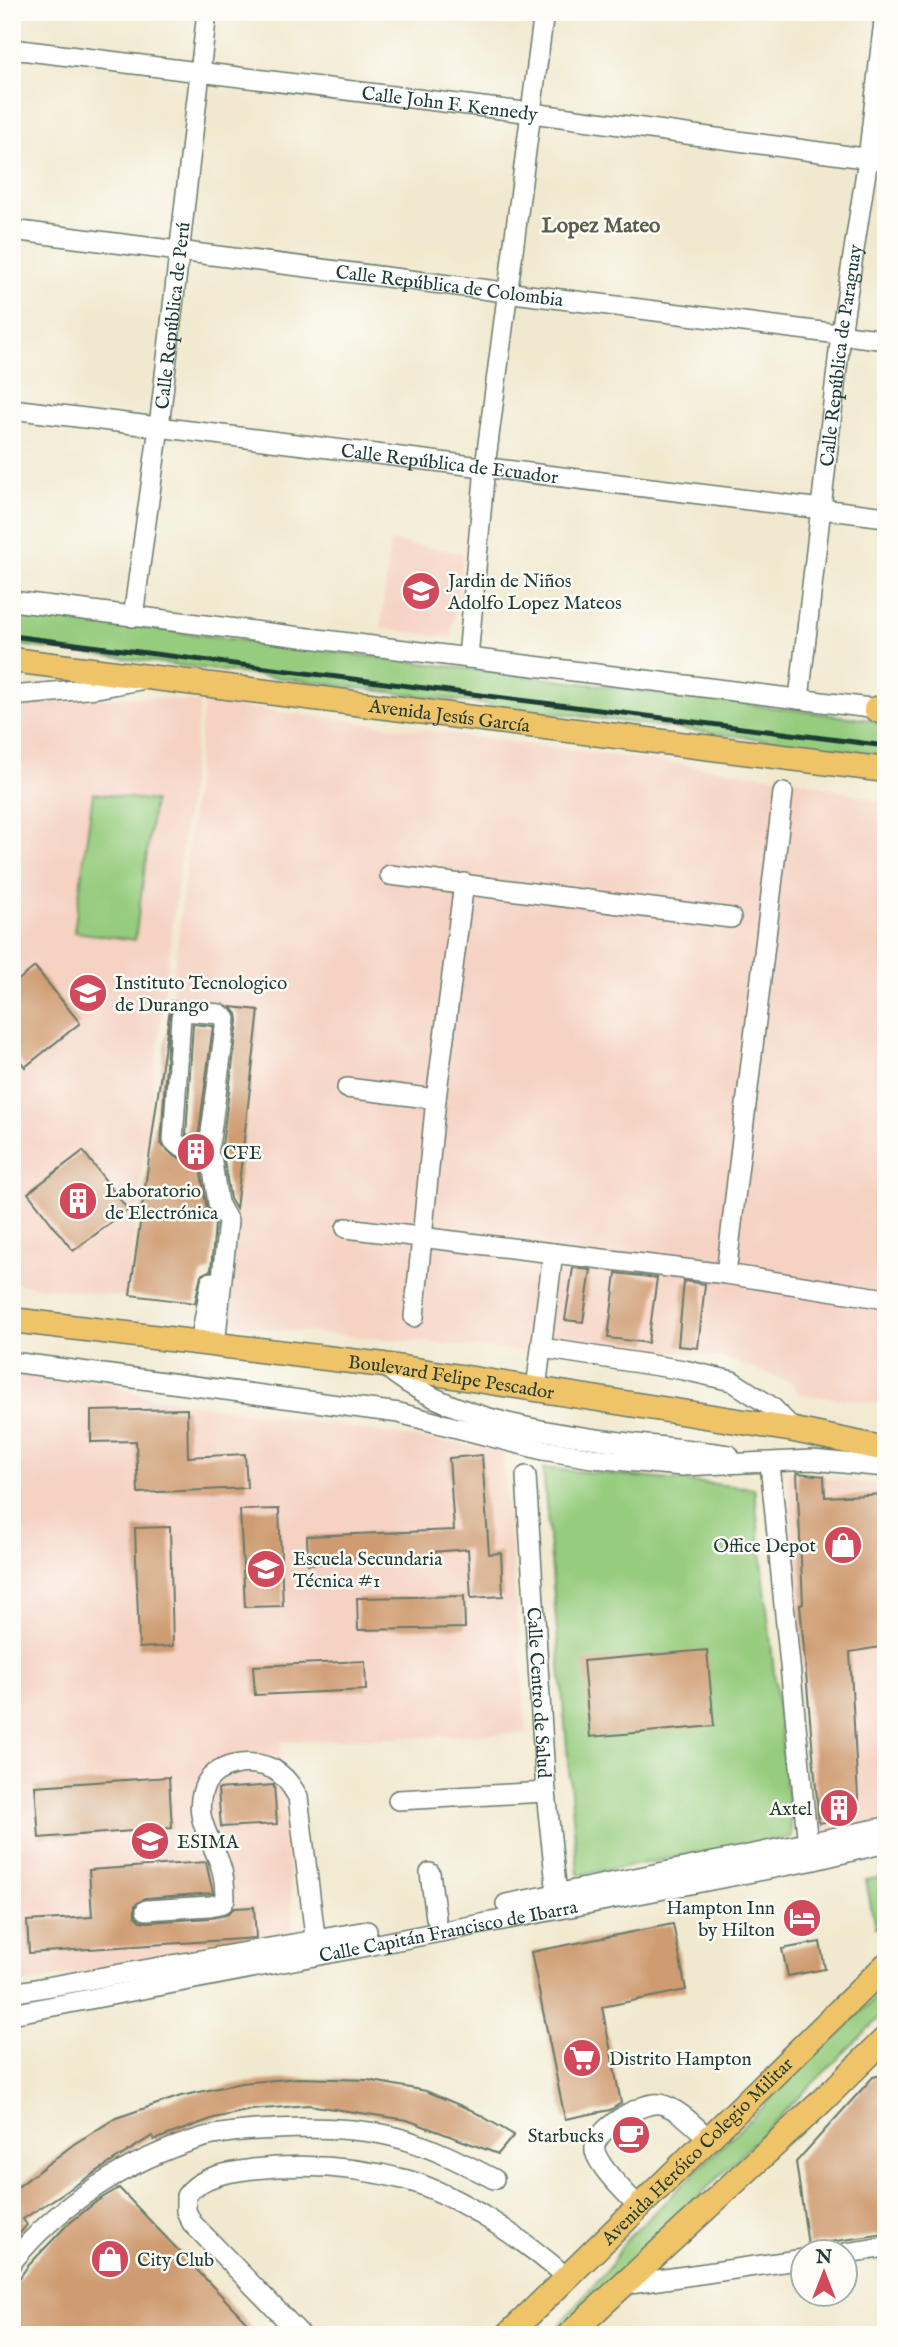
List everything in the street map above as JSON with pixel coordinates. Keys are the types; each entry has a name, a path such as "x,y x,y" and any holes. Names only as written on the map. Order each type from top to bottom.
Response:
{"main road":[{"name":"Avenida Jesús García","path":"12,660 882,771"},
{"name":"Boulevard Felipe Pescador","path":"12,1320 384,1365 805,1432 886,1449"},
{"path":"805,1432 886,1432"},
{"name":"Avenida Heróico Colegio Militar","path":"508,2335 886,1965"},
{"path":"569,2335 821,2102 876,2056 886,2038"},
{"path":"528,2335 586,2278 603,2255 619,2225"}],"street":[{"name":"Calle República de Perú","path":"133,617 159,427 207,12"},
{"path":"468,658 485,467 544,12"},
{"name":"Calle República de Paraguay","path":"799,699 841,334 877,160 885,12"},
{"name":"Calle John F. Kennedy","path":"12,49 532,113 877,160"},
{"name":"Calle República de Colombia","path":"12,230 886,340"},
{"name":"Calle República de Ecuador","path":"12,409 886,517"},
{"path":"12,601 882,711"},
{"path":"12,696 97,688 150,677"},
{"path":"726,1274 783,793"},
{"path":"390,875 731,918"},
{"path":"414,1317 436,1098 464,883"},
{"path":"207,1344 225,1254 228,1221 218,1203 212,1162 208,1155 226,1019 220,1014 186,1011 181,1017 173,1140 178,1145 208,1155"},
{"path":"347,1088 436,1098"},
{"path":"346,1228 726,1274 886,1299"},
{"path":"537,1389 554,1253"},
{"path":"542,1348 684,1370 732,1381 772,1406 805,1432"},
{"path":"12,1362 399,1413 542,1450 592,1458 681,1466 813,1460 886,1467"},
{"path":"384,1365 398,1378 438,1400 494,1419 579,1436 709,1452 770,1464 886,1479"},
{"path":"770,1464 808,1852"},
{"name":"Calle Centro de Salud","path":"526,1476 545,1792 558,1900"},
{"path":"146,1910 223,1903 225,1892 222,1869 204,1830 201,1811 203,1789 217,1772 228,1767 244,1763 261,1765 284,1778 298,1797 316,1947"},
{"path":"398,1800 545,1792"},
{"path":"808,1852 886,1828"},
{"path":"12,1993 316,1947 436,1918 558,1900 808,1852 886,1843"},
{"path":"430,1873 436,1918"},
{"name":"Calle Capitán Francisco de Ibarra","path":"12,2014 316,1947 558,1900"},
{"path":"638,2206 596,2154 596,2140 601,2133 633,2110 648,2104 657,2104 675,2111 708,2138"},
{"path":"12,2262 72,2203 136,2164 202,2138 271,2129 340,2127 392,2136 441,2152 494,2179"},
{"path":"301,2335 188,2217 186,2196 199,2183 239,2171 306,2167 363,2172 408,2181 431,2189 471,2210 545,2259 566,2277"},
{"path":"860,2251 886,2247"},
{"path":"623,2285 790,2261"}],"shaded area":[{"name":"Jardin de Niños Adolfo Lopez Mateos","path":"390,541 463,553 451,638 381,628"},
{"name":"Instituto Tecnologico de Durango","path":"134,697 200,702 127,1297 12,1283 12,703"},
{"path":"204,702 800,780 886,803 886,1404 800,1394 790,1382 721,1357 537,1336 533,1352 226,1325 259,1010 171,1001"},
{"name":"Escuela Secundaria Técnica #1","path":"12,1371 109,1383 145,1397 502,1451 527,1733 280,1742 294,1931 12,1986"},
{"path":"788,1472 886,1487 886,1821 814,1833"}],"green space":[{"path":"12,611 871,720 886,727 886,755 12,644"},
{"path":"93,793 154,801 135,940 74,932"},
{"path":"543,1468 754,1488 792,1837 578,1875"},
{"path":"886,1876 886,1926 875,1928 866,1880"},
{"path":"886,1987 886,2011 559,2335 551,2335 611,2265 626,2240"}],"building":[{"path":"35,967 80,1023 25,1067 12,1051 12,985"},
{"path":"171,1001 178,1002 169,1016 161,1144 174,1156 200,1165 206,1205 215,1224 211,1270 201,1275 195,1303 130,1295"},
{"path":"231,1007 259,1010 236,1209 230,1199 221,1153 238,1021 237,1014"},
{"path":"193,1024 213,1026 198,1139 186,1135"},
{"name":"Laboratorio de Electrónica","path":"83,1151 128,1210 73,1251 28,1193"},
{"path":"573,1268 591,1270 583,1322 565,1320"},
{"path":"616,1273 657,1278 648,1343 608,1338"},
{"path":"684,1281 705,1284 698,1348 678,1346"},
{"path":"187,1409 188,1457 245,1454 247,1488 138,1493 136,1441 91,1442 91,1411"},
{"path":"482,1455 489,1554 501,1553 503,1596 471,1598 468,1549 433,1552 433,1558 308,1564 307,1536 454,1530 449,1458"},
{"path":"797,1473 824,1476 825,1497 886,1494 886,1646 850,1652 859,1816 819,1823 800,1604 803,1603"},
{"path":"279,1509 283,1606 245,1607 240,1510"},
{"path":"170,1527 173,1646 139,1648 135,1528"},
{"path":"464,1596 465,1628 358,1630 357,1598"},
{"path":"707,1650 714,1726 590,1737 583,1661"},
{"path":"365,1661 366,1690 255,1695 253,1666"},
{"path":"169,1777 172,1828 39,1838 35,1786"},
{"path":"274,1785 277,1824 221,1827 218,1789"},
{"path":"206,1862 213,1893 145,1898 135,1905 135,1916 140,1921 147,1922 211,1918 226,1915 234,1908 254,1907 256,1938 29,1953 27,1921 92,1917 89,1870"},
{"name":"Distrito Hampton","path":"673,1924 686,1990 602,2007 621,2103 610,2110 565,2119 531,1952"},
{"path":"820,1942 825,1969 788,1976 782,1949"},
{"path":"886,2074 886,2234 858,2238 807,2238 796,2162 873,2077"},
{"path":"299,2078 368,2080 426,2091 471,2110 514,2135 498,2154 407,2120 308,2105 251,2110 214,2118 154,2140 152,2136 23,2219 27,2225 12,2242 12,2193 15,2189 74,2144 116,2118 181,2096 241,2083"},
{"name":"City Club","path":"119,2188 259,2335 12,2335 12,2288 28,2266 66,2226 97,2201"}],"railway":[{"path":"12,636 886,746"}],"place":[{"name":"Jardin de Niños Adolfo Lopez Mateos","path":"421,591"},
{"name":"Instituto Tecnologico de Durango","path":"88,993"},
{"name":"CFE","path":"196,1152"},
{"name":"Laboratorio de Electrónica","path":"78,1201"},
{"name":"Office Depot","path":"843,1545"},
{"name":"Escuela Secundaria Técnica #1","path":"266,1569"},
{"name":"Axtel","path":"839,1808"},
{"name":"ESIMA","path":"150,1841"},
{"name":"Hampton Inn by Hilton","path":"802,1918"},
{"name":"Distrito Hampton","path":"582,2058"},
{"name":"Starbucks","path":"631,2135"},
{"name":"City Club","path":"110,2259"}],"district":[{"name":"Lopez Mateo","path":"601,225"}]}
